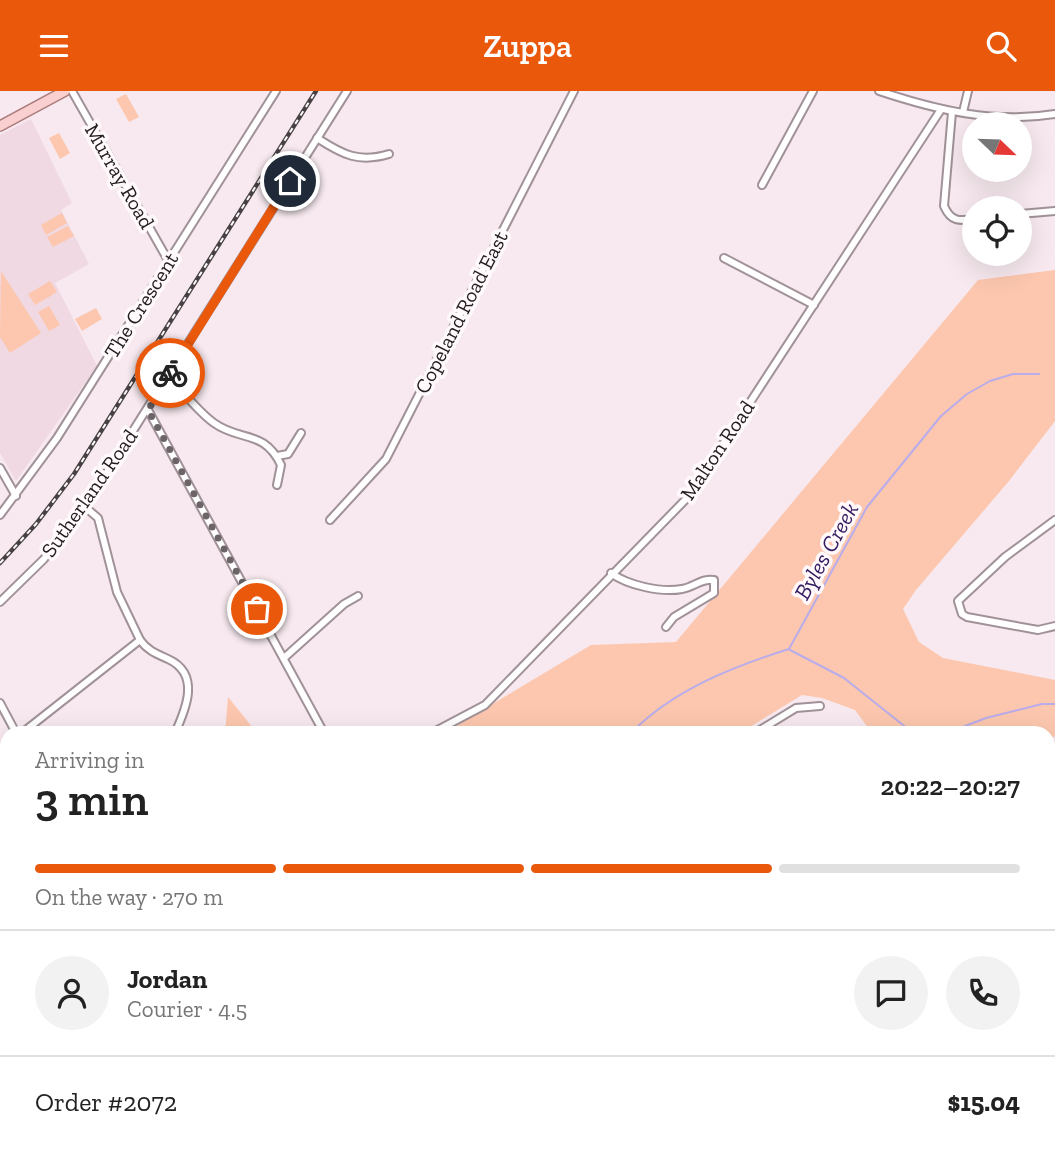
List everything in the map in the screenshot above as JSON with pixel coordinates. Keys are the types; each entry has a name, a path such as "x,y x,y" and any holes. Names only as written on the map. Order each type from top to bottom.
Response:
{"main road":[{"path":"0,126 65,91"}],"street":[{"name":"Murray Road","path":"72,91 169,262"},
{"name":"The Crescent","path":"0,515 57,437 276,91"},
{"name":"Sutherland Road","path":"0,602 44,559 85,507 346,91"},
{"name":"Copeland Road East","path":"330,520 383,466 573,91"},
{"path":"762,185 813,91"},
{"path":"879,91 940,111 962,113"},
{"path":"963,112 968,91"},
{"name":"Malton Road","path":"445,726 485,705 689,496 940,111"},
{"path":"952,112 944,206 949,216 957,221 962,220"},
{"path":"1032,118 1055,114"},
{"path":"317,138 352,156 368,160 389,154"},
{"path":"1032,214 1055,211"},
{"path":"724,258 814,305"},
{"path":"168,376 215,423 261,440 277,456 282,467 277,485"},
{"path":"148,410 320,726"},
{"path":"277,456 288,454 301,433"},
{"path":"0,468 16,496"},
{"path":"85,507 98,518 117,592 140,640 149,649 176,663 186,679 189,699 179,726"},
{"path":"1055,520 1005,557 957,601 962,614 967,617 1038,630 1055,626"},
{"path":"611,573 618,578 661,590 683,589 707,578 714,580 714,593 674,617 666,627"},
{"path":"284,658 344,604 359,596"},
{"path":"31,726 140,640"},
{"path":"0,703 12,726"},
{"path":"766,726 796,708 820,706"}],"shaded area":[{"path":"126,94 139,117 129,122 116,99"},
{"path":"31,119 72,203 61,210 89,264 55,283 97,366 16,481 0,453 0,135"},
{"path":"59,133 70,153 60,159 49,138"},
{"path":"62,213 67,223 46,235 41,225"},
{"path":"68,226 74,236 53,247 47,237"},
{"path":"1055,270 1055,421 903,609 919,642 943,658 1055,680 1055,726 867,726 855,710 822,698 802,695 751,726 456,726 591,645 676,642 978,280"},
{"path":"1,271 41,333 10,353 0,337"},
{"path":"50,281 57,292 35,305 28,294"},
{"path":"49,306 60,325 49,331 38,312"},
{"path":"96,308 102,319 82,331 75,319"},
{"path":"228,697 251,726 226,726"}],"waterway":[{"name":"Byles Creek","path":"639,726 684,692 725,672 789,649 867,507 941,416 967,394 990,381 1013,374 1039,374"},
{"path":"790,650 844,678 904,726"},
{"path":"965,726 1042,704 1055,704"}],"railway":[{"path":"0,563 36,524 74,474 316,91"}],"way so far":[{"path":"170,373 148,410 257,609"}],"route":[{"path":"170,373 290,181"}]}
